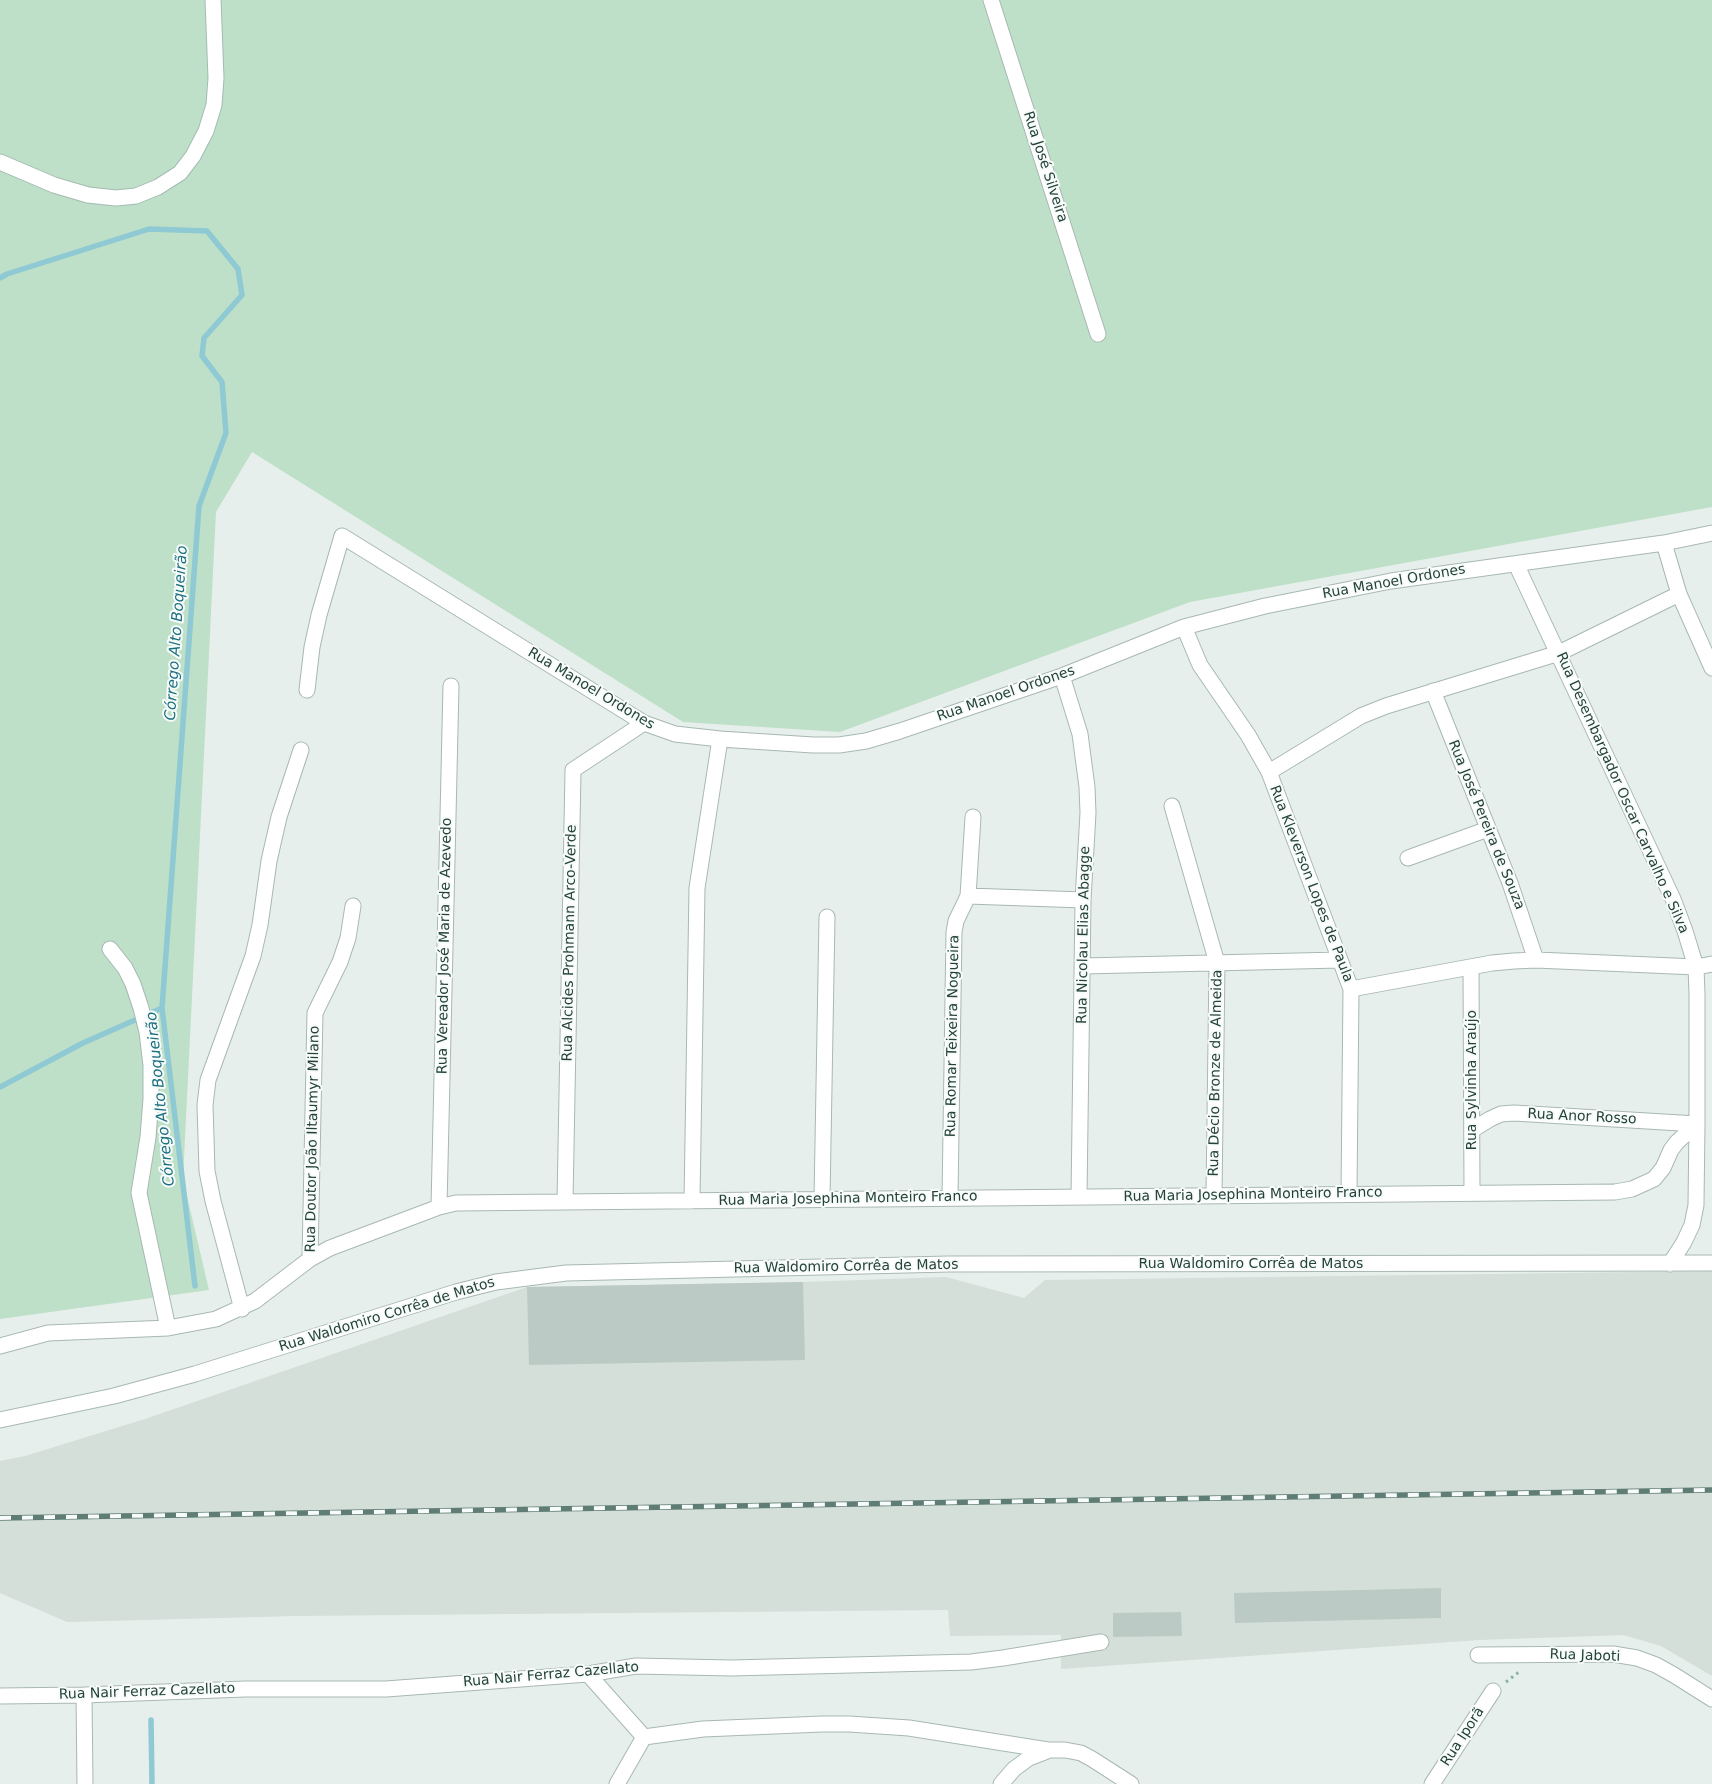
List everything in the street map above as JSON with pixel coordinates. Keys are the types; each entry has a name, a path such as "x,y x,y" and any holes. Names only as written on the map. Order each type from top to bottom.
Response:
{"street":[{"path":"0,162 54,185 88,194 116,198 136,196 144,193 158,187 180,173 194,156 206,131 214,105 216,78 213,0"},
{"name":"Rua José Silveira","path":"991,0 1098,334"},
{"name":"Rua Manoel Ordones","path":"307,690 312,647 319,615 342,536 644,723 675,734 813,745 866,741 900,731 1062,676 1184,627 1220,616 1391,581 1664,543 1712,533"},
{"path":"1664,543 1679,594 1712,668"},
{"name":"Rua Desembargador Oscar Carvalho e Silva","path":"1516,564 1672,899 1685,931 1705,994 1696,1205 1688,1234 1670,1264"},
{"path":"1269,772 1362,716 1386,706 1559,653 1679,594"},
{"name":"Rua Kleverson Lopes de Paula","path":"1184,627 1200,665 1248,735 1269,772 1351,989 1349,1194"},
{"name":"Rua Nicolau Elias Abagge","path":"1062,676 1080,734 1085,763 1088,813 1083,900 1079,1197"},
{"name":"Rua Vereador José Maria de Azevedo","path":"440,1206 451,686"},
{"name":"Rua José Pereira de Souza","path":"1433,691 1510,883 1536,960"},
{"name":"Rua Alcides Prohmann Arco-Verde","path":"565,1202 573,770 644,723"},
{"path":"692,1201 697,888 720,739"},
{"path":"242,1308 213,1201 207,1171 205,1105 208,1080 253,956 279,817 301,750"},
{"name":"Rua Décio Bronze de Almeida","path":"1172,806 1217,963 1214,1196"},
{"name":"Rua Romar Teixeira Nogueira","path":"950,1198 954,932 956,921 968,896 973,817"},
{"path":"1408,858 1488,829"},
{"path":"968,896 1083,900"},
{"name":"Rua Doutor João Iltaumyr Milano","path":"310,1259 316,1013 340,962 348,938 353,906"},
{"path":"822,1199 827,917"},
{"path":"110,948 125,968 133,984 147,1032 151,1099 148,1137 139,1193 168,1328"},
{"path":"1083,966 1340,960"},
{"path":"1351,989 1499,962 1536,960 1696,967 1712,964"},
{"name":"Rua Sylvinha Araújo","path":"1471,967 1472,1194"},
{"name":"Rua Anor Rosso","path":"1472,1130 1501,1114 1514,1113 1698,1124"},
{"name":"Rua Maria Josephina Monteiro Franco","path":"0,1346 48,1333 168,1328 216,1319 255,1301 310,1259 330,1248 440,1206 456,1203 1615,1192 1632,1189 1654,1178 1663,1168 1677,1142 1698,1124"},
{"name":"Rua Waldomiro Corrêa de Matos","path":"0,1420 114,1396 195,1374 456,1292 496,1282 566,1273 949,1264 1712,1263"},
{"name":"Rua Nair Ferraz Cazellato","path":"0,1696 245,1689 386,1689 588,1674 636,1666 741,1667 971,1662 1101,1642"},
{"name":"Rua Jaboti","path":"1478,1656 1613,1654 1637,1658 1662,1668 1712,1699"},
{"path":"588,1674 644,1737"},
{"name":"Rua Iporã","path":"1432,1784 1493,1690"},
{"path":"84,1695 85,1784"},
{"path":"644,1737 703,1729 849,1724 917,1729 1048,1750 1065,1750 1080,1753 1131,1784"},
{"path":"617,1784 644,1737"},
{"path":"1001,1784 1014,1769 1029,1758 1048,1750"}],"shaded area":[{"path":"1712,1271 1712,1676 1661,1646 1623,1635 1480,1640 1061,1669 1061,1635 950,1636 948,1610 296,1616 67,1622 0,1593 0,1461 25,1456 148,1418 527,1287 803,1282 946,1277 1024,1298 1045,1280"}],"green space":[{"path":"0,0 1712,0 1712,507 1190,602 840,732 683,722 252,452 216,512 183,1179 209,1290 0,1319"}],"building":[{"path":"803,1282 805,1360 529,1365 527,1287"},
{"path":"1441,1588 1441,1618 1235,1623 1234,1593"},
{"path":"1181,1612 1182,1636 1113,1637 1113,1613"}],"waterway":[{"name":"Córrego Alto Boqueirão","path":"0,278 7,274 149,229 207,231 238,269 242,295 204,338 202,356 222,382 226,433 199,506 162,1008 195,1286"},
{"path":"0,1087 83,1043 162,1008"},
{"name":"Córrego Alto Boqueirão","path":"151,1720 152,1784"}],"railway":[{"path":"0,1518 1712,1490"}]}
